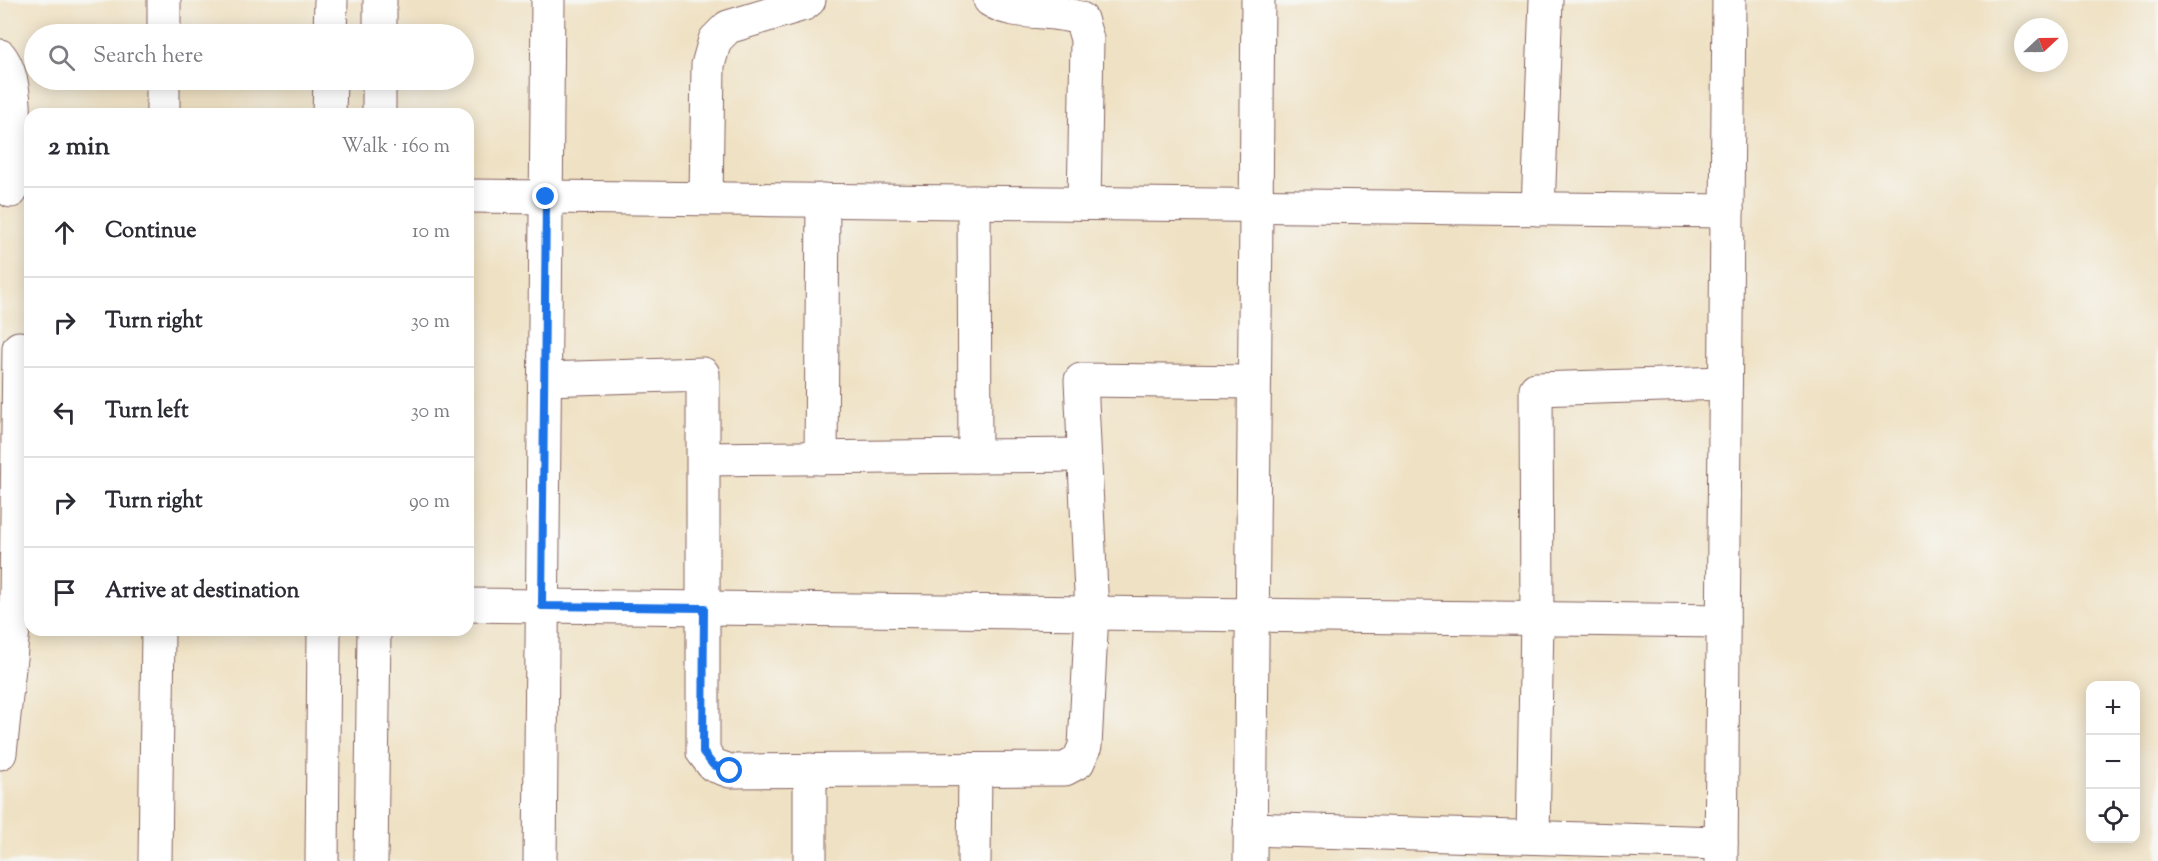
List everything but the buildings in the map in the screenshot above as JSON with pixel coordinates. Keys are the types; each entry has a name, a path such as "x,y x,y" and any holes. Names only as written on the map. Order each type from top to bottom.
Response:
{"street":[{"path":"164,0 164,24"},
{"path":"330,0 330,24"},
{"path":"380,0 380,24"},
{"path":"540,861 548,0"},
{"path":"706,198 708,65 715,40 728,27 804,4 809,0"},
{"path":"990,0 1003,9 1066,12 1081,19 1087,39 1084,203"},
{"path":"1250,861 1258,0"},
{"path":"1538,208 1546,0"},
{"path":"1250,829 1533,837 1721,852 1729,0"},
{"path":"0,56 13,87 14,191"},
{"path":"163,90 163,108"},
{"path":"329,108 330,90"},
{"path":"379,108 380,90"},
{"path":"474,196 1727,211"},
{"path":"821,458 823,200"},
{"path":"974,202 975,456"},
{"path":"0,753 15,601 16,348"},
{"path":"544,379 703,374 703,752 713,765 730,771 1065,769 1078,762 1086,746 1092,613 1081,380 1254,382"},
{"path":"1533,837 1537,619 1536,389 1725,383"},
{"path":"704,459 1084,455"},
{"path":"474,605 1724,621"},
{"path":"155,861 158,636"},
{"path":"322,861 324,636"},
{"path":"371,861 374,636"},
{"path":"810,770 810,861"},
{"path":"974,861 975,771"}],"route":[{"path":"546,197 542,606 704,608 703,752 713,765 730,771"}]}
